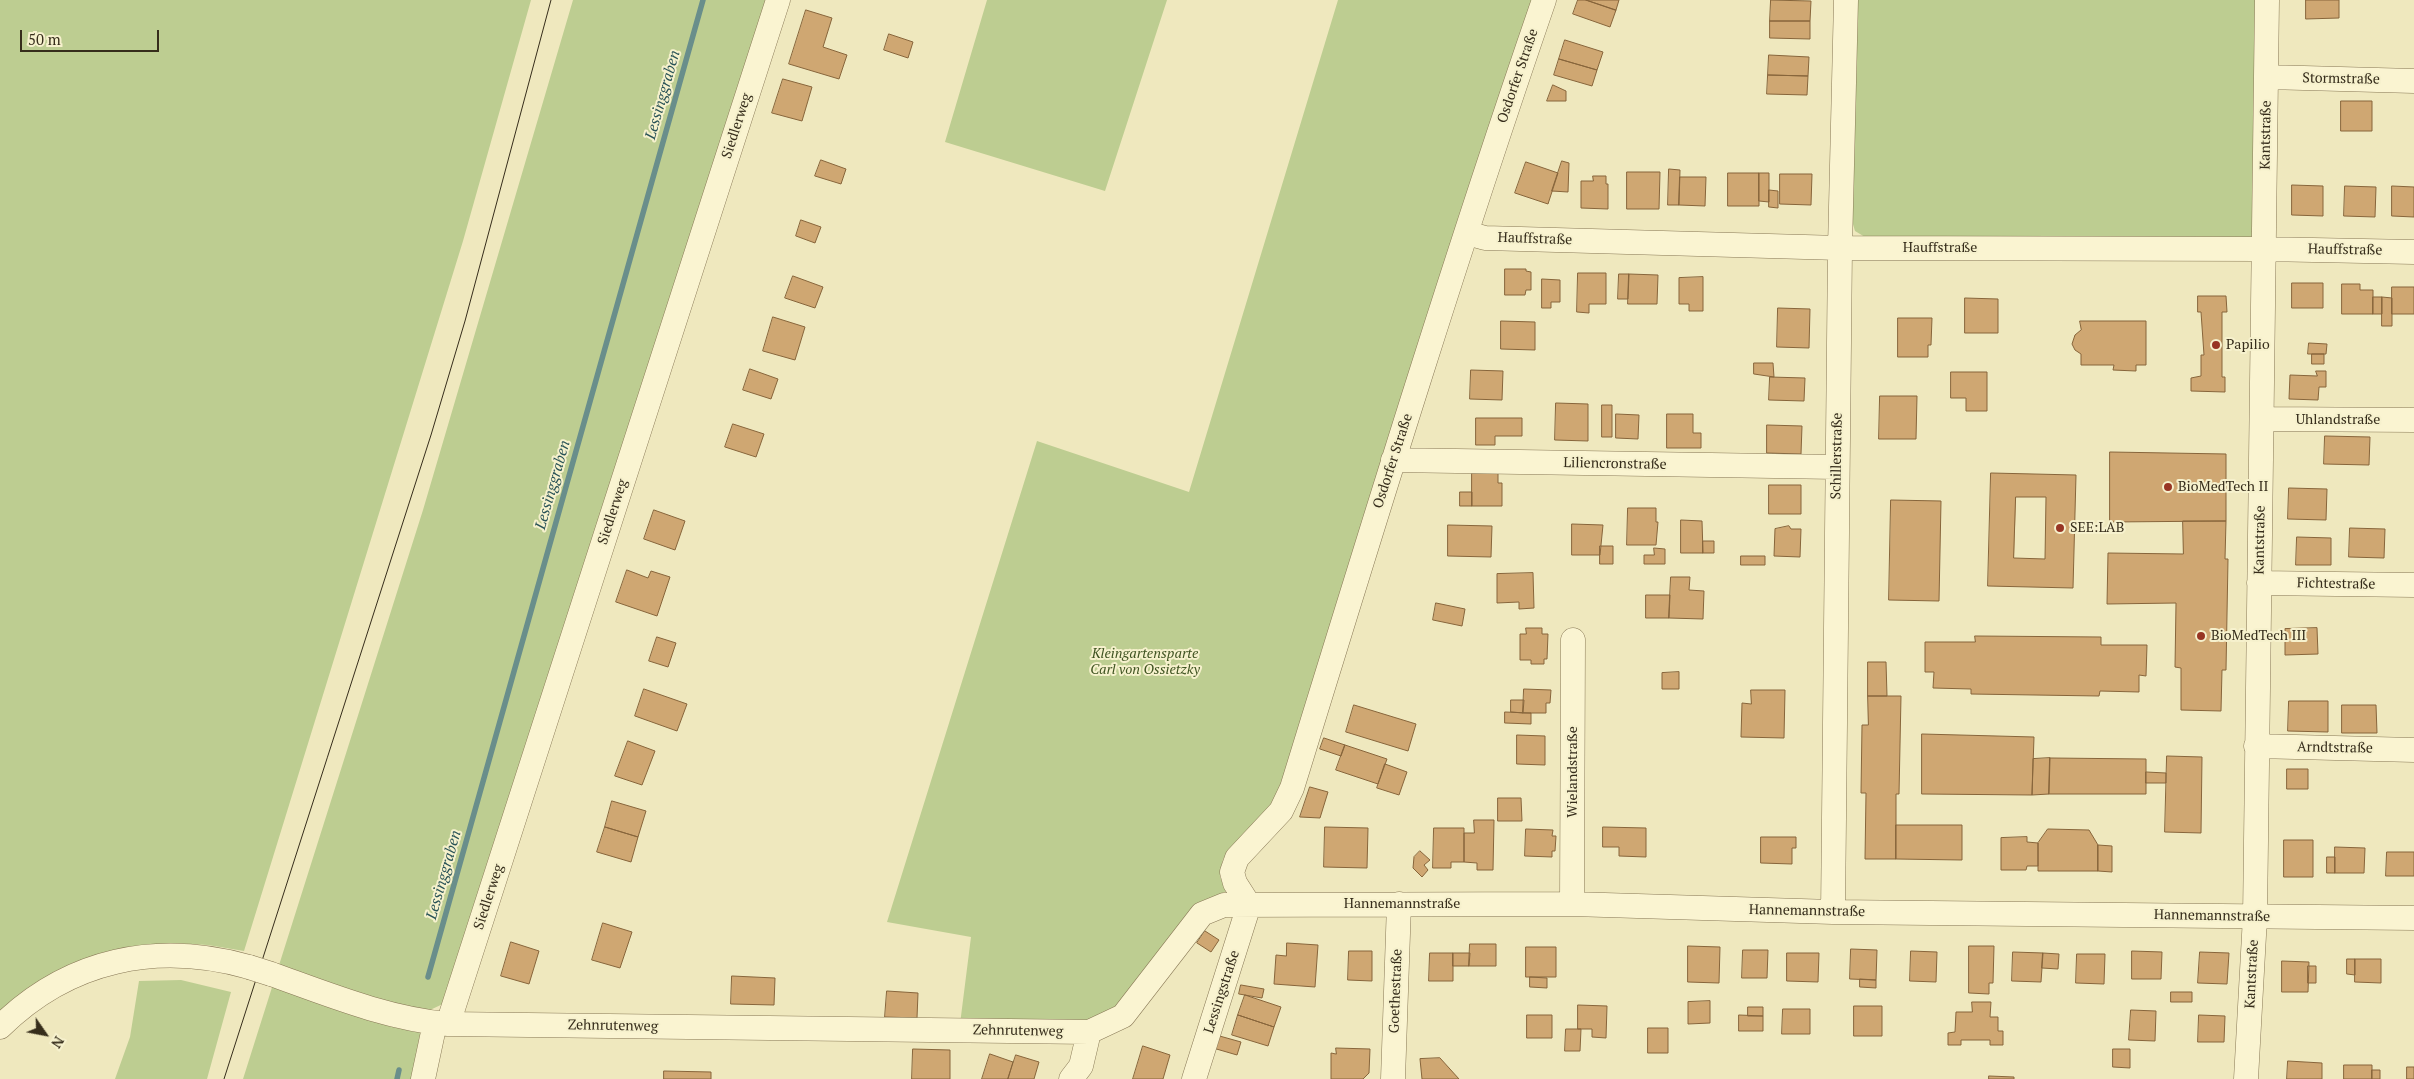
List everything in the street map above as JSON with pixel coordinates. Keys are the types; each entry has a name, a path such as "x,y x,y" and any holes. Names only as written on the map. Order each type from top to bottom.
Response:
{"street":[{"name":"Siedlerweg","path":"423,1079 778,0"},
{"name":"Osdorfer Straße","path":"1250,905 1235,883 1232,872 1237,858 1281,811 1292,788 1393,460 1544,0"},
{"name":"Schillerstraße","path":"1833,912 1840,248 1846,0"},
{"name":"Kantstraße","path":"2246,1079 2254,917 2263,419 2263,249 2267,0"},
{"name":"Stormstraße","path":"2267,78 2414,81"},
{"name":"Hauffstraße","path":"1467,232 1485,238 1840,248 2263,249 2414,252"},
{"name":"Uhlandstraße","path":"2263,419 2414,420"},
{"name":"Liliencronstraße","path":"1393,460 1837,468"},
{"name":"Fichtestraße","path":"2259,582 2414,585"},
{"name":"Wielandstraße","path":"1572,904 1573,640"},
{"name":"Arndtstraße","path":"2256,746 2414,750"},
{"name":"Goethestraße","path":"1393,1079 1399,904"},
{"name":"Hannemannstraße","path":"1202,914 1224,905 1572,904 1833,912 2414,918"},
{"name":"Lessingstraße","path":"1194,1079 1250,905"},
{"name":"Zehnrutenweg","path":"0,1027 37,997 67,980 104,965 136,958 169,954 202,956 249,967 339,998 441,1023 1089,1032 1124,1016 1202,914"},
{"path":"1071,1079 1081,1066 1089,1032"}],"green space":[{"path":"0,0 531,0 463,241 244,951 208,945 174,943 141,947 0,1015"},
{"path":"573,0 770,0 447,1002 430,1010 415,1079 243,1079 423,510"},
{"path":"987,0 1167,0 1105,191 945,142"},
{"name":"Kleingartensparte Carl von Ossietzky","path":"1338,0 1538,0 1281,787 1272,806 1223,859 1220,877 1227,891 1194,905 1116,1008 1085,1022 960,1024 971,937 887,922 1037,441 1189,492"},
{"path":"1858,0 2257,0 2255,236 2251,242 1865,237 1855,231 1852,221"},
{"path":"181,980 231,992 207,1079 115,1079 130,1037 139,981"}],"building":[{"path":"1578,0 1586,0 1616,10 1610,27 1573,14"},
{"path":"1586,0 1619,0 1616,10"},
{"path":"1771,0 1811,1 1810,21 1770,21"},
{"path":"2306,0 2339,0 2339,18 2306,19"},
{"path":"806,10 832,18 823,47 847,55 839,79 789,64"},
{"path":"1770,21 1810,21 1810,39 1770,38"},
{"path":"889,34 913,42 908,58 884,50"},
{"path":"1565,40 1603,52 1597,70 1559,59"},
{"path":"1769,55 1809,57 1808,76 1768,75"},
{"path":"1559,59 1597,70 1592,86 1554,75"},
{"path":"1768,75 1808,76 1807,95 1767,94"},
{"path":"783,79 812,87 802,121 772,113"},
{"path":"1553,85 1566,91 1566,101 1547,101"},
{"path":"2341,101 2372,101 2372,131 2341,131"},
{"path":"821,160 846,169 841,184 815,176"},
{"path":"1562,161 1569,163 1568,192 1552,191"},
{"path":"1526,162 1558,173 1548,204 1515,193"},
{"path":"1669,169 1680,170 1679,205 1668,205"},
{"path":"1627,172 1660,172 1659,209 1627,209"},
{"path":"1728,173 1759,173 1759,206 1728,206"},
{"path":"1759,173 1769,173 1769,202 1759,201"},
{"path":"1780,174 1812,174 1811,205 1780,204"},
{"path":"1593,176 1606,176 1606,184 1608,184 1608,209 1581,208 1581,181 1593,181"},
{"path":"1680,177 1706,177 1705,206 1679,205"},
{"path":"2292,185 2323,186 2323,216 2292,215"},
{"path":"2345,186 2376,187 2375,217 2344,216"},
{"path":"2392,186 2414,187 2414,217 2392,216"},
{"path":"1769,190 1778,191 1778,208 1769,207"},
{"path":"801,220 821,227 815,243 796,236"},
{"path":"1505,269 1526,269 1526,271 1531,272 1531,290 1526,290 1525,295 1505,295"},
{"path":"1578,273 1606,273 1606,304 1589,304 1589,313 1577,312"},
{"path":"1619,274 1629,274 1628,299 1618,299"},
{"path":"1629,274 1658,275 1657,304 1628,304"},
{"path":"793,276 823,287 815,308 785,298"},
{"path":"1703,277 1703,311 1689,311 1689,304 1679,304 1679,278"},
{"path":"1542,279 1560,280 1560,302 1551,302 1551,308 1542,308"},
{"path":"2292,283 2323,283 2323,308 2292,308"},
{"path":"2342,284 2360,284 2360,290 2373,290 2373,314 2342,314"},
{"path":"2392,287 2414,287 2414,314 2392,314"},
{"path":"2198,296 2226,296 2227,312 2222,312 2222,377 2225,377 2225,392 2191,391 2191,378 2201,376 2201,355 2204,355 2201,312 2198,312"},
{"path":"2373,297 2382,297 2382,314 2373,314"},
{"path":"2382,297 2392,298 2392,326 2382,326"},
{"path":"1965,298 1998,299 1998,333 1965,333"},
{"path":"1778,308 1810,309 1809,348 1777,347"},
{"path":"773,317 805,327 795,360 763,351"},
{"path":"1898,318 1932,318 1931,345 1928,345 1928,357 1898,357"},
{"path":"1501,321 1535,322 1535,350 1501,349"},
{"path":"2080,321 2146,321 2146,365 2136,365 2136,371 2113,370 2114,365 2081,365 2081,354 2075,350 2072,344 2075,335 2081,330"},
{"path":"2309,343 2327,344 2326,354 2308,354"},
{"path":"2312,354 2324,354 2324,364 2312,364"},
{"path":"1754,363 1773,363 1774,377 1754,374"},
{"path":"750,369 778,379 771,399 743,390"},
{"path":"1471,370 1503,371 1502,400 1470,399"},
{"path":"2316,371 2326,371 2326,387 2319,387 2318,400 2289,399 2290,375 2317,376"},
{"path":"1951,372 1987,372 1987,411 1966,411 1966,398 1951,398"},
{"path":"1770,377 1805,378 1804,401 1769,400"},
{"path":"1880,396 1917,396 1916,439 1879,439"},
{"path":"1556,403 1588,404 1588,441 1555,440"},
{"path":"1602,405 1612,405 1612,437 1602,437"},
{"path":"1616,414 1639,415 1638,439 1616,438"},
{"path":"1667,414 1693,414 1693,433 1701,433 1701,448 1667,448"},
{"path":"1476,418 1522,418 1522,436 1495,436 1495,445 1476,445"},
{"path":"733,424 764,434 756,457 725,447"},
{"path":"1767,425 1802,426 1801,454 1767,453"},
{"path":"2325,436 2370,437 2369,465 2324,464"},
{"name":"BioMedTech II","path":"2110,452 2226,454 2226,521 2110,522"},
{"path":"1472,473 1498,473 1498,483 1502,483 1502,506 1472,506"},
{"name":"SEE:LAB","path":"1991,473 2076,475 2073,588 1988,586","holes":["2016,497 2046,497 2045,559 2014,558"]},
{"path":"1769,485 1801,485 1801,514 1769,514"},
{"path":"2289,488 2327,489 2326,520 2288,519"},
{"path":"1460,492 1472,492 1472,506 1460,506"},
{"path":"1891,500 1941,501 1939,601 1889,600"},
{"path":"1628,508 1656,508 1656,522 1658,522 1656,545 1627,545"},
{"path":"654,510 685,521 675,550 644,539"},
{"path":"1681,520 1702,521 1703,553 1681,553"},
{"name":"BioMedTech III","path":"2183,521 2226,521 2225,559 2228,559 2226,670 2222,670 2221,711 2181,710 2181,668 2175,667 2176,603 2107,604 2108,553 2183,554"},
{"path":"1572,524 1603,525 1600,555 1572,555"},
{"path":"1448,525 1492,526 1491,557 1448,556"},
{"path":"1789,526 1791,529 1801,529 1800,557 1774,556 1775,529"},
{"path":"2350,528 2385,529 2384,558 2349,557"},
{"path":"2297,537 2331,538 2331,565 2296,565"},
{"path":"1703,541 1714,541 1714,553 1703,553"},
{"path":"1600,546 1613,546 1613,564 1600,564"},
{"path":"1654,548 1665,549 1665,564 1644,564 1644,555 1654,555"},
{"path":"1741,556 1765,556 1765,565 1741,565"},
{"path":"627,570 648,578 651,571 670,577 657,616 616,602"},
{"path":"1533,573 1534,608 1519,609 1519,602 1497,603 1497,574"},
{"path":"1671,577 1690,577 1689,590 1704,591 1703,619 1669,618"},
{"path":"1646,595 1670,595 1669,618 1646,618"},
{"path":"1436,603 1465,609 1462,626 1433,620"},
{"path":"1526,628 1542,628 1542,634 1548,634 1547,659 1544,659 1544,664 1531,664 1531,660 1520,660 1520,634 1526,634"},
{"path":"2317,628 2318,654 2285,655 2285,629"},
{"path":"1975,636 2101,637 2101,645 2147,645 2146,676 2139,675 2139,692 2100,691 2099,696 1971,694 1971,689 1933,688 1934,672 1925,672 1925,642 1975,642"},
{"path":"657,637 676,643 668,667 649,661"},
{"path":"1868,662 1886,662 1887,696 1868,696"},
{"path":"1679,672 1679,689 1662,689 1662,673"},
{"path":"644,689 687,704 677,731 635,716"},
{"path":"1524,689 1551,690 1550,703 1546,703 1546,713 1523,713"},
{"path":"1751,690 1785,690 1784,738 1741,737 1742,703 1751,704"},
{"path":"1868,696 1901,696 1899,794 1896,794 1896,859 1865,859 1866,793 1861,793 1862,725 1868,725"},
{"path":"1511,700 1524,700 1523,713 1511,712"},
{"path":"2289,701 2328,701 2328,732 2288,731"},
{"path":"1354,705 1416,724 1408,751 1346,732"},
{"path":"2342,705 2376,705 2377,733 2342,733"},
{"path":"1505,712 1531,713 1531,724 1505,723"},
{"path":"1922,734 2034,737 2032,795 1922,794"},
{"path":"1517,735 1545,736 1545,765 1517,764"},
{"path":"1324,738 1345,745 1341,756 1320,749"},
{"path":"628,741 655,751 642,785 615,776"},
{"path":"1345,745 1387,759 1378,784 1336,770"},
{"path":"2167,756 2202,757 2201,833 2165,832"},
{"path":"2050,758 2146,759 2146,794 2049,794"},
{"path":"2050,758 2049,794 2032,795 2033,759"},
{"path":"1385,764 1407,772 1399,795 1377,788"},
{"path":"2287,769 2308,769 2308,789 2287,789"},
{"path":"2146,772 2166,773 2166,783 2146,783"},
{"path":"1310,787 1328,792 1320,818 1300,817"},
{"path":"1498,798 1521,798 1522,821 1498,821"},
{"path":"612,801 646,811 638,837 605,827"},
{"path":"1474,820 1494,820 1493,870 1477,870 1477,863 1464,862 1464,833 1474,833"},
{"path":"1896,825 1962,825 1962,860 1896,859"},
{"path":"605,827 638,837 631,862 597,852"},
{"path":"1325,827 1368,828 1367,868 1324,867"},
{"path":"1603,827 1646,828 1646,857 1619,856 1619,847 1603,847"},
{"path":"1434,828 1464,828 1464,862 1451,862 1451,868 1433,868"},
{"path":"1526,829 1553,830 1552,836 1556,836 1555,851 1552,851 1552,857 1525,856"},
{"path":"2048,829 2089,830 2098,845 2098,871 2038,871 2038,843"},
{"path":"1761,837 1796,837 1796,848 1792,848 1792,864 1761,863"},
{"path":"2027,837 2027,842 2038,843 2038,866 2027,866 2026,870 2001,870 2001,838"},
{"path":"2284,840 2313,840 2313,877 2284,877"},
{"path":"2098,845 2112,846 2112,872 2098,871"},
{"path":"2335,847 2365,848 2364,873 2335,873"},
{"path":"1420,851 1430,860 1424,865 1428,870 1422,877 1413,868 1414,857"},
{"path":"2387,852 2414,852 2414,876 2386,876"},
{"path":"2327,857 2335,857 2335,873 2327,873"},
{"path":"603,923 632,932 620,968 592,960"},
{"path":"1205,931 1219,940 1211,952 1197,943"},
{"path":"511,942 539,951 529,984 501,976"},
{"path":"1287,943 1318,945 1315,987 1274,984 1276,955 1286,956"},
{"path":"1470,944 1496,944 1496,966 1469,966"},
{"path":"1688,946 1720,947 1719,983 1688,982"},
{"path":"1969,946 1994,946 1993,983 1989,983 1989,994 1969,993"},
{"path":"1526,947 1556,947 1556,977 1526,977"},
{"path":"1851,949 1877,950 1876,980 1850,979"},
{"path":"1743,950 1768,950 1767,978 1742,978"},
{"path":"1349,951 1372,951 1372,981 1348,980"},
{"path":"1911,951 1937,952 1936,982 1910,981"},
{"path":"2132,951 2162,952 2161,979 2132,979"},
{"path":"2013,952 2043,953 2041,982 2012,981"},
{"path":"2200,952 2229,953 2227,984 2198,983"},
{"path":"1430,953 1453,953 1453,981 1429,981"},
{"path":"1453,953 1470,953 1469,966 1453,966"},
{"path":"1787,953 1819,953 1818,982 1787,981"},
{"path":"2043,953 2059,954 2058,969 2042,968"},
{"path":"2077,954 2105,954 2104,984 2076,983"},
{"path":"2347,959 2355,959 2355,975 2347,974"},
{"path":"2355,959 2381,959 2381,983 2355,982"},
{"path":"2282,961 2309,962 2308,992 2282,992"},
{"path":"2308,966 2316,966 2316,983 2308,983"},
{"path":"732,976 775,978 774,1005 731,1004"},
{"path":"1530,977 1547,978 1547,988 1530,987"},
{"path":"1860,979 1876,980 1876,988 1860,987"},
{"path":"1241,985 1264,989 1262,998 1239,994"},
{"path":"887,991 918,993 917,1018 885,1017"},
{"path":"2171,992 2192,992 2192,1002 2171,1002"},
{"path":"1245,995 1281,1007 1274,1027 1238,1015"},
{"path":"1710,1001 1710,1023 1688,1024 1688,1002"},
{"path":"1972,1002 1991,1002 1990,1017 1998,1017 1998,1031 2003,1031 2003,1045 1990,1045 1990,1040 1961,1040 1961,1045 1948,1045 1948,1033 1955,1032 1956,1012 1972,1012"},
{"path":"1578,1005 1607,1006 1606,1038 1592,1037 1592,1029 1578,1029"},
{"path":"1854,1006 1882,1006 1882,1036 1854,1036"},
{"path":"1748,1007 1763,1007 1763,1016 1748,1016"},
{"path":"1783,1009 1810,1009 1810,1034 1782,1034"},
{"path":"2131,1010 2156,1011 2155,1041 2129,1040"},
{"path":"1238,1015 1274,1027 1268,1046 1232,1035"},
{"path":"1527,1015 1552,1015 1552,1038 1527,1038"},
{"path":"1739,1015 1763,1016 1763,1031 1739,1031"},
{"path":"2199,1015 2225,1016 2224,1042 2198,1042"},
{"path":"1648,1028 1668,1028 1668,1053 1648,1053"},
{"path":"1566,1029 1581,1029 1580,1051 1565,1051"},
{"path":"1216,1035 1241,1042 1237,1055 1213,1048"},
{"path":"1143,1046 1170,1055 1163,1079 1133,1079"},
{"path":"1336,1048 1370,1049 1369,1073 1363,1079 1331,1079 1331,1053 1336,1054"},
{"path":"913,1049 950,1050 950,1079 912,1079"},
{"path":"2113,1049 2130,1049 2130,1068 2113,1067"},
{"path":"990,1054 1013,1062 1008,1079 982,1079"},
{"path":"1016,1055 1039,1062 1034,1079 1008,1079"},
{"path":"1440,1058 1459,1079 1422,1079 1420,1059"},
{"path":"2288,1061 2322,1063 2322,1079 2287,1079"},
{"path":"2344,1065 2372,1065 2372,1079 2344,1079"},
{"path":"2407,1067 2414,1067 2414,1079 2407,1079"},
{"path":"2372,1070 2380,1070 2380,1079 2372,1079"},
{"path":"664,1071 711,1072 711,1079 664,1079"},
{"path":"1989,1076 2014,1077 2014,1079 1989,1079"}],"waterway":[{"name":"Lessinggraben","path":"428,977 703,0"},
{"name":"Lessinggraben","path":"397,1079 399,1070"}],"tram line":[{"path":"224,1079 431,435 465,321 551,0"}],"place":[{"name":"Papilio","path":"2216,345"},
{"name":"BioMedTech II","path":"2168,487"},
{"name":"SEE:LAB","path":"2060,528"},
{"name":"BioMedTech III","path":"2201,636"}]}
